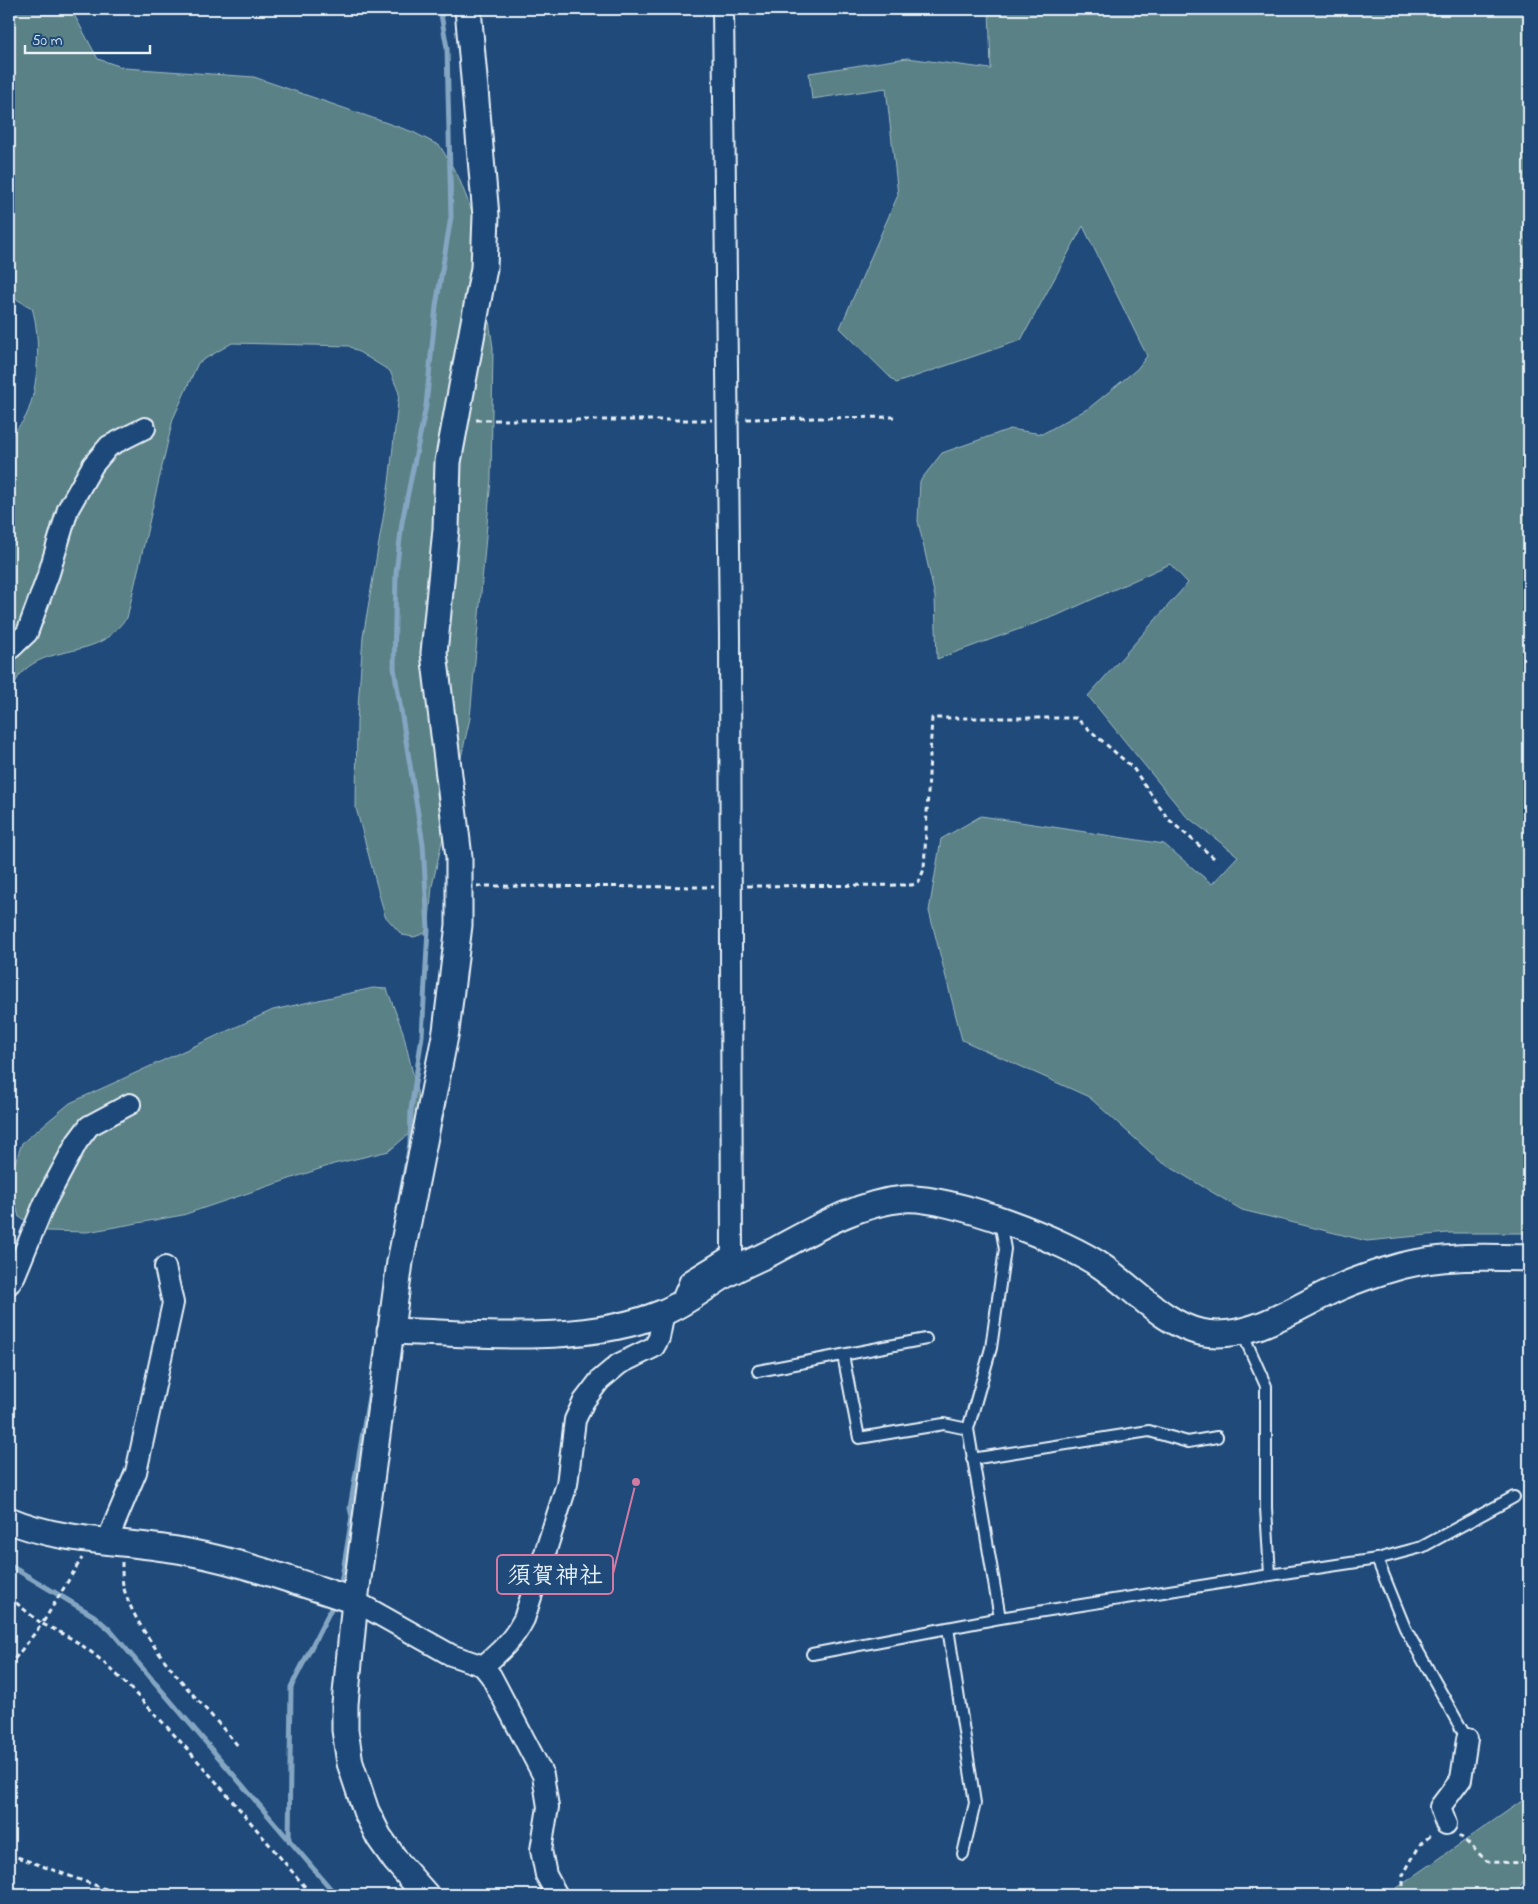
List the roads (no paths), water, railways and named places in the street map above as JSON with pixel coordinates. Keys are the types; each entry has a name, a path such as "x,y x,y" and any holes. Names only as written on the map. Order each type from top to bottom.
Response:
{"street":[{"path":"426,1895 396,1861 379,1837 358,1790 350,1763 345,1730 345,1704 355,1601 400,1262 446,1031 456,951 459,857 434,653 446,529 448,462 484,268 486,216 468,9"},
{"path":"482,1666 504,1648 517,1633 524,1619 567,1484 576,1420 584,1401 600,1380 618,1364 647,1352 654,1347 660,1338 672,1308 690,1281 729,1258 732,1252 730,636 726,420 723,9"},
{"path":"9,650 27,633 49,573 68,509 93,465 109,446 145,428"},
{"path":"9,1284 45,1202 77,1142 89,1126 130,1104"},
{"path":"390,1331 538,1334 602,1331 672,1308 727,1274 828,1222 865,1207 906,1199 950,1204 1060,1243 1101,1266 1158,1311 1182,1325 1200,1332 1222,1334 1241,1331 1271,1320 1341,1287 1403,1266 1461,1258 1529,1258"},
{"path":"114,1541 136,1472 173,1303 165,1267"},
{"path":"9,1520 27,1528 188,1552 266,1572 355,1601 451,1654 482,1666 491,1676 543,1775 548,1807 541,1850 546,1875 556,1895"},
{"path":"1446,1824 1440,1807 1461,1779 1467,1739"}],"lane":[{"path":"1000,1221 1005,1249 991,1348 968,1429 1000,1618"},
{"path":"1241,1331 1266,1386 1266,1508 1270,1575"},
{"path":"758,1372 926,1339"},
{"path":"843,1355 859,1438 944,1424 968,1429"},
{"path":"972,1459 1149,1431 1188,1442 1217,1437"},
{"path":"812,1654 1000,1618 1377,1559 1422,1547 1514,1497"},
{"path":"1377,1559 1405,1628 1467,1739"},
{"path":"948,1628 975,1803 963,1854"}],"waterway":[{"path":"398,1209 410,1144 411,1110 422,1036 428,929 423,844 394,668 396,573 402,522 426,406 436,306 451,217 447,48 440,9"},
{"path":"340,1589 352,1517 350,1508 371,1385"},
{"path":"9,1565 94,1616 110,1630 336,1895"},
{"path":"289,1841 291,1687 335,1601"}],"place":[{"name":"須賀神社","path":"636,1482"}]}
